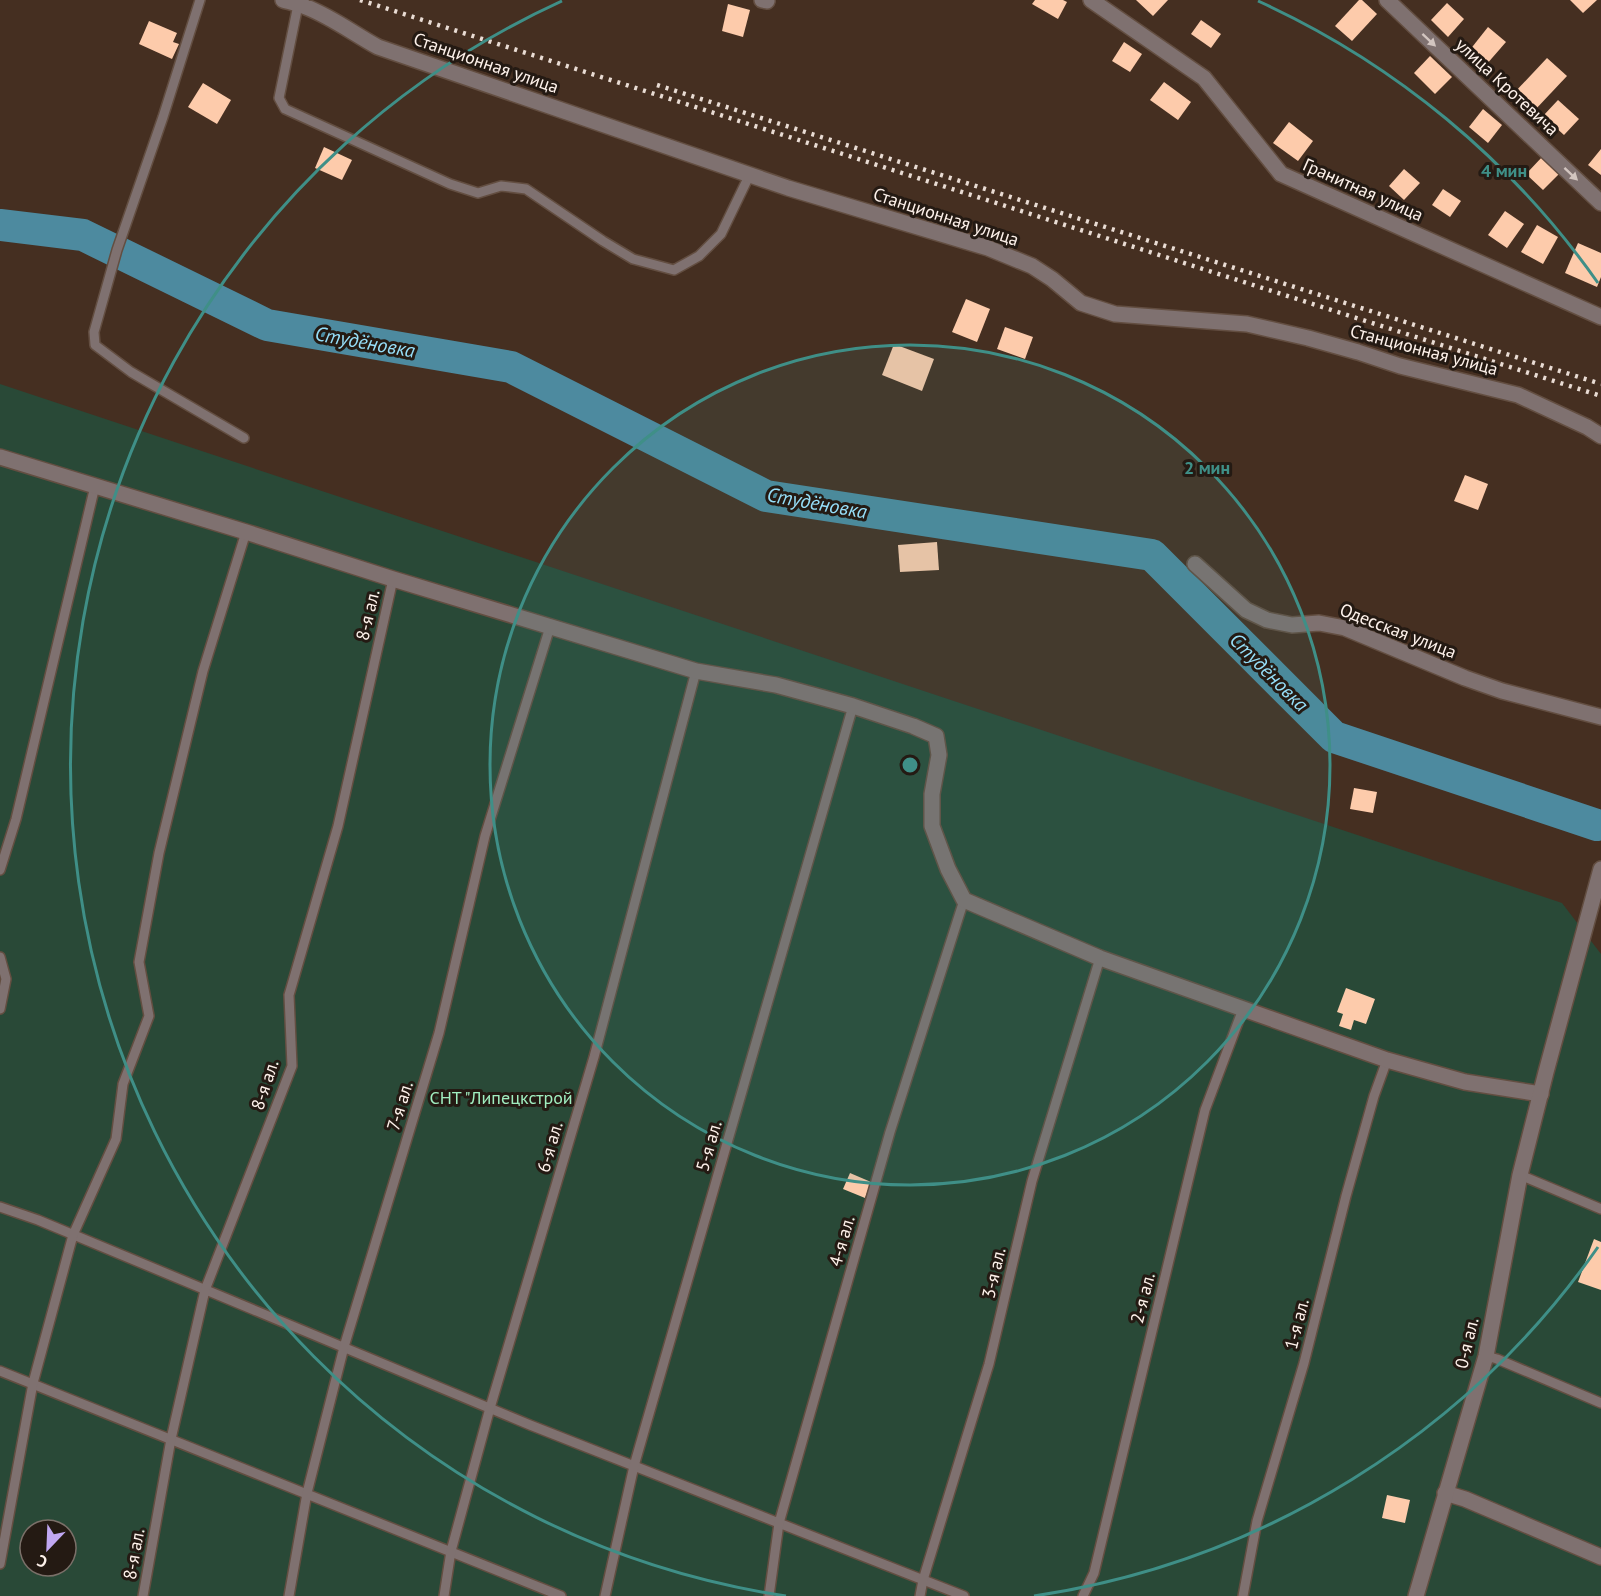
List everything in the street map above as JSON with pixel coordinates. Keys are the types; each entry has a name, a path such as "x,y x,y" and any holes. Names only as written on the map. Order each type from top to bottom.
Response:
{"street":[{"name":"Станционная улица","path":"283,0 335,21 378,47 788,188 988,248 1032,266 1081,303 1115,314 1247,324 1308,338 1400,366 1518,395 1587,427 1601,436"},
{"name":"Гранитная улица","path":"1091,0 1204,78 1281,174 1601,317"},
{"name":"улица Кротевича","path":"1387,0 1601,203"},
{"path":"0,457 696,671 776,685 853,706 913,726 936,736 939,755 932,794 932,826 948,868 964,900 1100,958 1387,1060 1465,1082 1541,1094"},
{"name":"Одесская улица","path":"1195,564 1246,610 1267,620 1292,625 1318,623 1345,628 1502,691 1601,717"},
{"name":"0-я ал.","path":"1416,1596 1486,1356 1520,1175 1601,868"},
{"path":"1446,1493 1601,1557"}],"lane":[{"path":"200,0 117,250 94,332 95,345 131,372 244,438"},
{"path":"298,5 279,98 285,109 450,184 478,193 501,186 526,189 633,259 674,270 699,256 721,234 750,174"},
{"path":"0,870 16,819 95,486"},
{"path":"0,1564 33,1383 73,1235 116,1139 123,1084 149,1016 139,962 159,853 203,671 246,532"},
{"name":"8-я ал.","path":"143,1596 171,1438 206,1290 292,1066 289,995 338,826 393,579"},
{"name":"7-я ал.","path":"289,1596 307,1493 344,1347 440,1033 485,836 550,627"},
{"name":"6-я ал.","path":"444,1596 451,1551 490,1408 594,1058 696,671"},
{"name":"5-я ал.","path":"605,1596 634,1466 853,706"},
{"name":"4-я ал.","path":"769,1596 779,1523 890,1132 964,900"},
{"path":"0,957 6,979 0,1009"},
{"name":"3-я ал.","path":"920,1596 989,1364 1032,1181 1100,958"},
{"name":"2-я ал.","path":"1083,1596 1094,1573 1205,1110 1243,1009"},
{"name":"1-я ал.","path":"1244,1596 1257,1521 1304,1363 1374,1096 1387,1060"},
{"path":"1520,1175 1601,1209"},
{"path":"0,1207 490,1408 964,1596"},
{"path":"1486,1356 1601,1403"},
{"path":"0,1371 561,1596"}],"green space":[{"name":"СНТ \"Липецкстрой","path":"0,384 1562,903 1601,954 1601,1596 0,1596"}],"building":[{"path":"1035,0 1067,2 1058,19 1032,4"},
{"path":"1136,0 1168,0 1153,16"},
{"path":"1359,0 1362,0 1377,14 1352,41 1335,26"},
{"path":"1570,0 1597,0 1583,13"},
{"path":"1447,3 1464,19 1448,37 1431,20"},
{"path":"728,4 750,10 743,37 722,31"},
{"path":"1201,20 1221,34 1211,48 1191,34"},
{"path":"149,21 177,33 173,42 179,44 172,59 139,44"},
{"path":"1488,27 1506,42 1486,65 1469,51"},
{"path":"1124,42 1142,54 1130,72 1112,61"},
{"path":"1430,56 1452,77 1435,94 1414,73"},
{"path":"1547,58 1567,76 1534,111 1514,93"},
{"path":"1164,82 1191,102 1178,120 1150,100"},
{"path":"203,83 231,100 217,124 188,107"},
{"path":"1558,100 1579,119 1564,135 1543,116"},
{"path":"1483,109 1502,125 1488,143 1469,127"},
{"path":"1289,122 1313,141 1298,161 1273,143"},
{"path":"324,147 352,160 342,180 315,168"},
{"path":"1601,149 1601,175 1588,165"},
{"path":"1543,156 1560,173 1543,190 1526,174"},
{"path":"1404,169 1420,183 1404,200 1389,186"},
{"path":"1443,189 1461,201 1450,217 1432,205"},
{"path":"1505,211 1524,224 1507,248 1488,235"},
{"path":"1537,225 1558,237 1543,264 1521,252"},
{"path":"1578,243 1601,253 1601,277 1597,287 1565,273"},
{"path":"966,299 990,309 977,342 952,332"},
{"path":"1005,327 1033,337 1025,359 997,349"},
{"path":"894,344 934,359 922,391 882,375"},
{"path":"1465,475 1488,484 1478,510 1454,501"},
{"path":"937,542 939,570 900,572 898,545"},
{"path":"1354,788 1377,792 1373,813 1350,809"},
{"path":"1346,988 1375,999 1366,1024 1354,1020 1351,1030 1339,1026 1343,1014 1337,1012"},
{"path":"850,1173 871,1182 865,1198 843,1189"},
{"path":"1594,1239 1601,1242 1601,1290 1578,1282"},
{"path":"1387,1495 1410,1500 1405,1523 1382,1518"}],"waterway":[{"name":"Студёновка","path":"0,225 83,235 267,325 511,367 766,496 1152,555 1334,737 1597,825"}],"railway":[{"path":"360,0 1601,396"},
{"path":"657,85 1601,384"}]}
